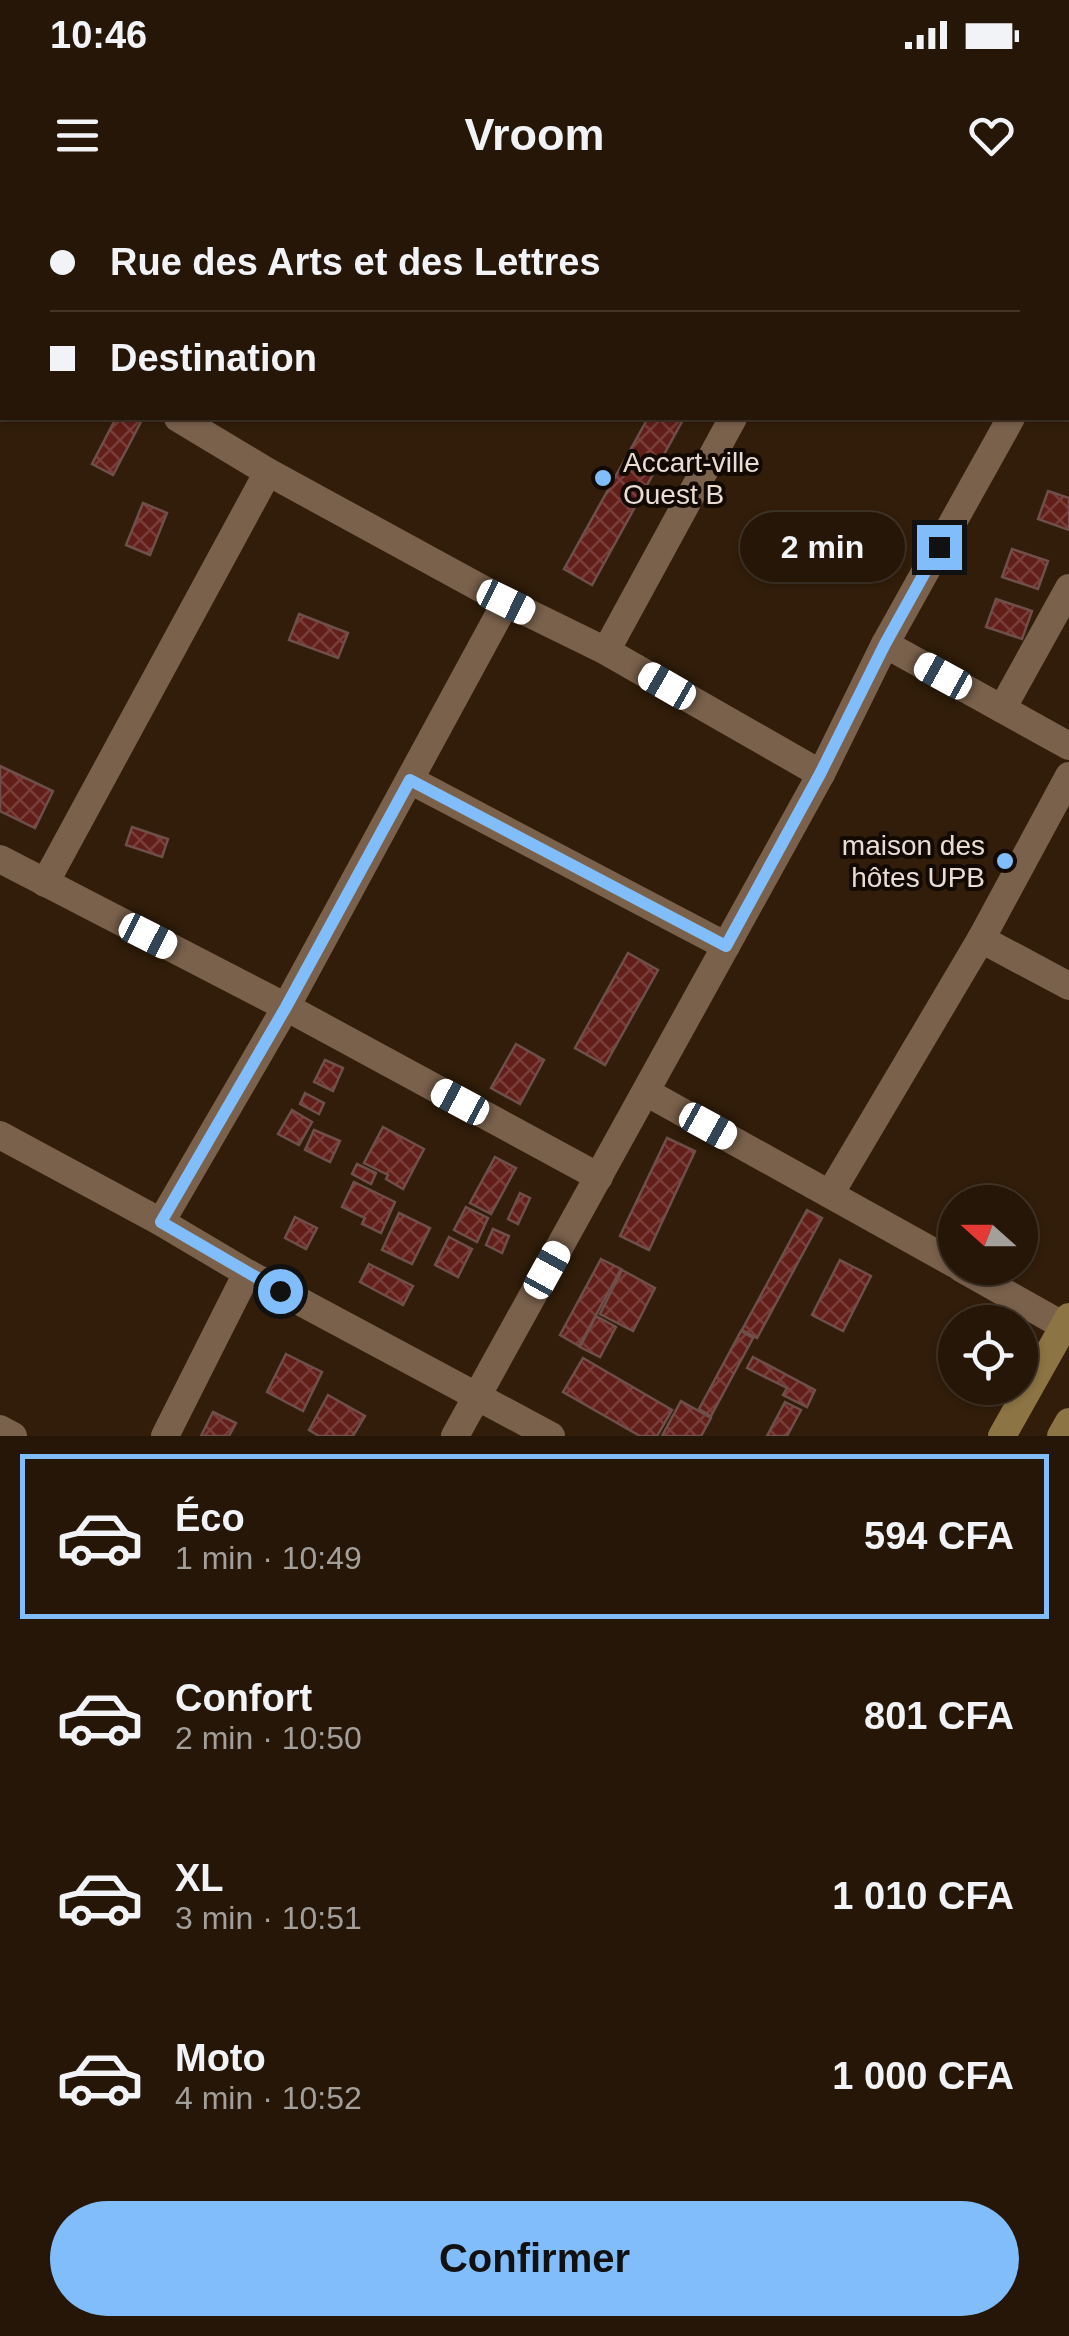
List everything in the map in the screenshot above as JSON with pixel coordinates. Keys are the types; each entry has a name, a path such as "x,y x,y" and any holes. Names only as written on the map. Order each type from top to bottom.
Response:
{"main road":[{"path":"1002,1436 1066,1321"},
{"path":"1061,1436 1069,1422"}],"street":[{"path":"181,420 506,602 606,651 820,774"},
{"path":"606,651 732,420"},
{"path":"455,1436 600,1178 820,774 885,644 1010,420"},
{"path":"45,883 268,472"},
{"path":"1002,709 1069,588"},
{"path":"161,1222 286,1007 506,602"},
{"path":"885,644 1069,746"},
{"path":"830,1194 980,939 1069,776"},
{"path":"410,780 726,946"},
{"path":"0,860 286,1007 600,1178"},
{"path":"980,939 1069,986"},
{"path":"646,1092 938,1255"},
{"path":"0,1135 161,1222 247,1274 551,1436"},
{"path":"165,1436 247,1274"},
{"path":"995,1285 1066,1321"},
{"path":"0,1429 13,1436"}],"building":[{"path":"115,420 142,420 113,475 92,464"},
{"path":"647,420 683,420 592,585 564,569"},
{"path":"1048,491 1069,498 1069,530 1038,519"},
{"path":"143,503 167,513 150,555 126,545"},
{"path":"1012,549 1048,561 1038,589 1002,577"},
{"path":"996,599 1032,611 1022,639 986,627"},
{"path":"299,614 348,633 338,658 289,640"},
{"path":"0,766 53,791 35,828 0,811"},
{"path":"132,827 168,839 162,857 126,845"},
{"path":"628,953 658,970 605,1065 575,1048"},
{"path":"516,1044 544,1060 520,1104 491,1088"},
{"path":"325,1060 343,1068 333,1091 314,1082"},
{"path":"305,1093 324,1103 319,1114 300,1104"},
{"path":"292,1110 312,1122 299,1145 278,1134"},
{"path":"383,1127 424,1149 403,1189 386,1179 388,1175 364,1163"},
{"path":"314,1130 340,1141 330,1162 305,1150"},
{"path":"667,1138 695,1151 649,1250 620,1236"},
{"path":"495,1157 516,1168 491,1214 470,1203"},
{"path":"357,1164 376,1173 371,1184 352,1174"},
{"path":"354,1182 395,1202 381,1233 362,1224 365,1218 342,1207"},
{"path":"520,1193 530,1198 518,1224 508,1219"},
{"path":"466,1207 488,1218 477,1242 454,1230"},
{"path":"807,1210 822,1218 757,1338 742,1330"},
{"path":"399,1213 430,1228 412,1264 382,1250"},
{"path":"295,1217 317,1228 306,1249 285,1238"},
{"path":"493,1229 509,1236 502,1253 486,1245"},
{"path":"449,1237 472,1249 458,1277 435,1265"},
{"path":"601,1259 621,1269 579,1346 560,1335"},
{"path":"840,1260 871,1276 843,1331 812,1315"},
{"path":"369,1264 413,1286 403,1305 360,1282"},
{"path":"622,1270 655,1288 633,1331 600,1314"},
{"path":"596,1316 616,1327 600,1357 580,1347"},
{"path":"741,1331 753,1338 711,1416 699,1409"},
{"path":"286,1354 322,1372 303,1411 267,1392"},
{"path":"753,1357 815,1390 807,1407 783,1395 787,1388 747,1368"},
{"path":"583,1358 672,1410 657,1436 640,1436 563,1392"},
{"path":"328,1395 365,1416 353,1436 319,1436 309,1430"},
{"path":"681,1401 711,1418 701,1436 662,1436"},
{"path":"785,1402 801,1410 787,1436 767,1436"},
{"path":"213,1412 236,1423 229,1436 201,1436"}],"place":[{"name":"Accart-ville Ouest B","path":"603,478"},
{"name":"maison des hôtes UPB","path":"1005,861"}],"route":[{"path":"280,1291 161,1222 286,1007 410,780 726,946 939,547"}]}
